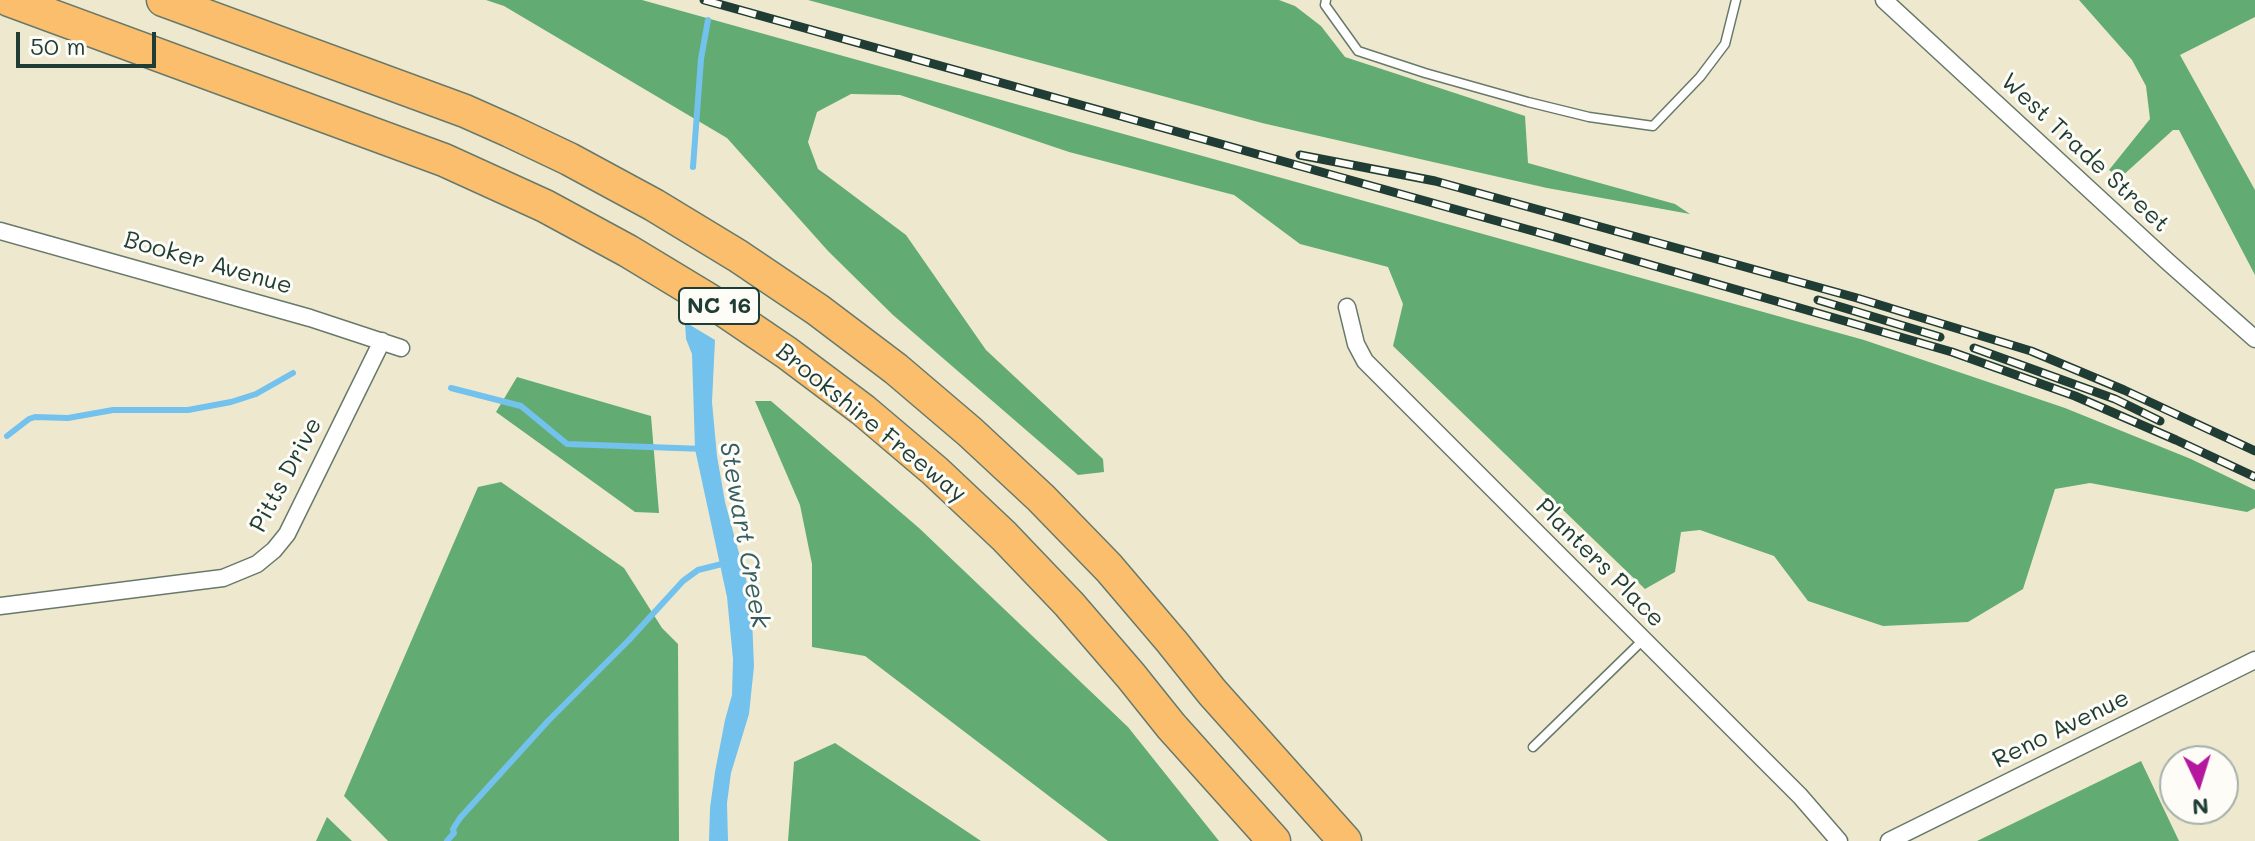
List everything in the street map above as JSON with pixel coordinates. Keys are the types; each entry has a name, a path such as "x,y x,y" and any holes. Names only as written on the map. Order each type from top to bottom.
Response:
{"highway":[{"name":"Brookshire Freeway","path":"9,0 444,160 559,214 709,300 863,410 935,471 1004,536 1069,604 1171,726 1274,841"},
{"name":"NC 16","path":"163,0 465,111 510,131 654,205 818,310 928,396 1041,498 1109,568 1212,692 1345,841"}],"street":[{"name":"West Trade Street","path":"1884,0 2155,251 2255,339"},
{"name":"Booker Avenue","path":"0,231 209,288 401,348"},
{"name":"Planters Place","path":"1347,307 1356,344 1365,361 1800,796 1839,841"},
{"name":"Pitts Drive","path":"0,606 223,578 257,564 287,534 382,341"},
{"name":"Reno Avenue","path":"1889,841 2255,660"}],"lane":[{"path":"1326,0 1325,5 1358,51 1528,102 1589,117 1653,126 1700,77 1725,44 1736,0"},
{"path":"1533,747 1643,640"}],"green space":[{"path":"486,0 642,0 1864,340 2065,408 2191,459 2255,490 2255,508 2247,512 2090,483 2055,489 2023,589 1968,622 1883,626 1808,601 1774,556 1700,530 1681,532 1675,572 1645,589 1393,346 1403,304 1388,267 1300,244 1234,195 1069,152 900,95 851,94 817,112 808,142 818,169 906,235 986,350 1103,459 1104,472 1078,475 893,315 828,251 727,138 504,6"},
{"path":"808,0 1279,0 1295,6 1321,26 1345,57 1525,116 1528,163 1675,204 1690,214 1547,188 1262,123"},
{"path":"2079,0 2255,0 2255,17 2180,55 2255,190 2255,275 2179,130 2173,130 2120,178 2109,170 2150,119 2146,86 2132,60"},
{"path":"517,377 651,416 659,513 635,512 496,412"},
{"path":"755,401 771,401 919,528 1128,727 1219,841 1108,841 865,656 812,647 812,564 800,505"},
{"path":"501,482 624,568 662,628 678,644 679,841 388,841 344,796 478,487"},
{"path":"835,743 981,841 788,841 794,762"},
{"path":"2141,761 2159,799 2159,825 2171,825 2179,841 1977,841"},
{"path":"327,817 352,841 316,841"}],"water":[{"path":"685,322 715,340 712,402 717,456 752,618 754,666 749,714 731,773 727,803 728,841 709,841 715,772 732,695 733,659 727,597 695,449 692,354 686,339"}],"waterway":[{"name":"Stewart Creek","path":"693,167 701,59 708,20"},
{"path":"7,436 35,417 68,418 113,410 188,410 231,402 256,394 293,373"},
{"path":"451,388 521,406 567,444 704,449"},
{"path":"447,841 460,818 548,721 683,581 698,570 726,563"}],"railway":[{"path":"704,0 1551,236 1952,352 2075,396 2255,477"},
{"path":"1300,155 1435,181 1857,298 2031,351 2255,451"},
{"path":"1818,300 1940,337"},
{"path":"1974,348 2115,399 2160,421"}]}
